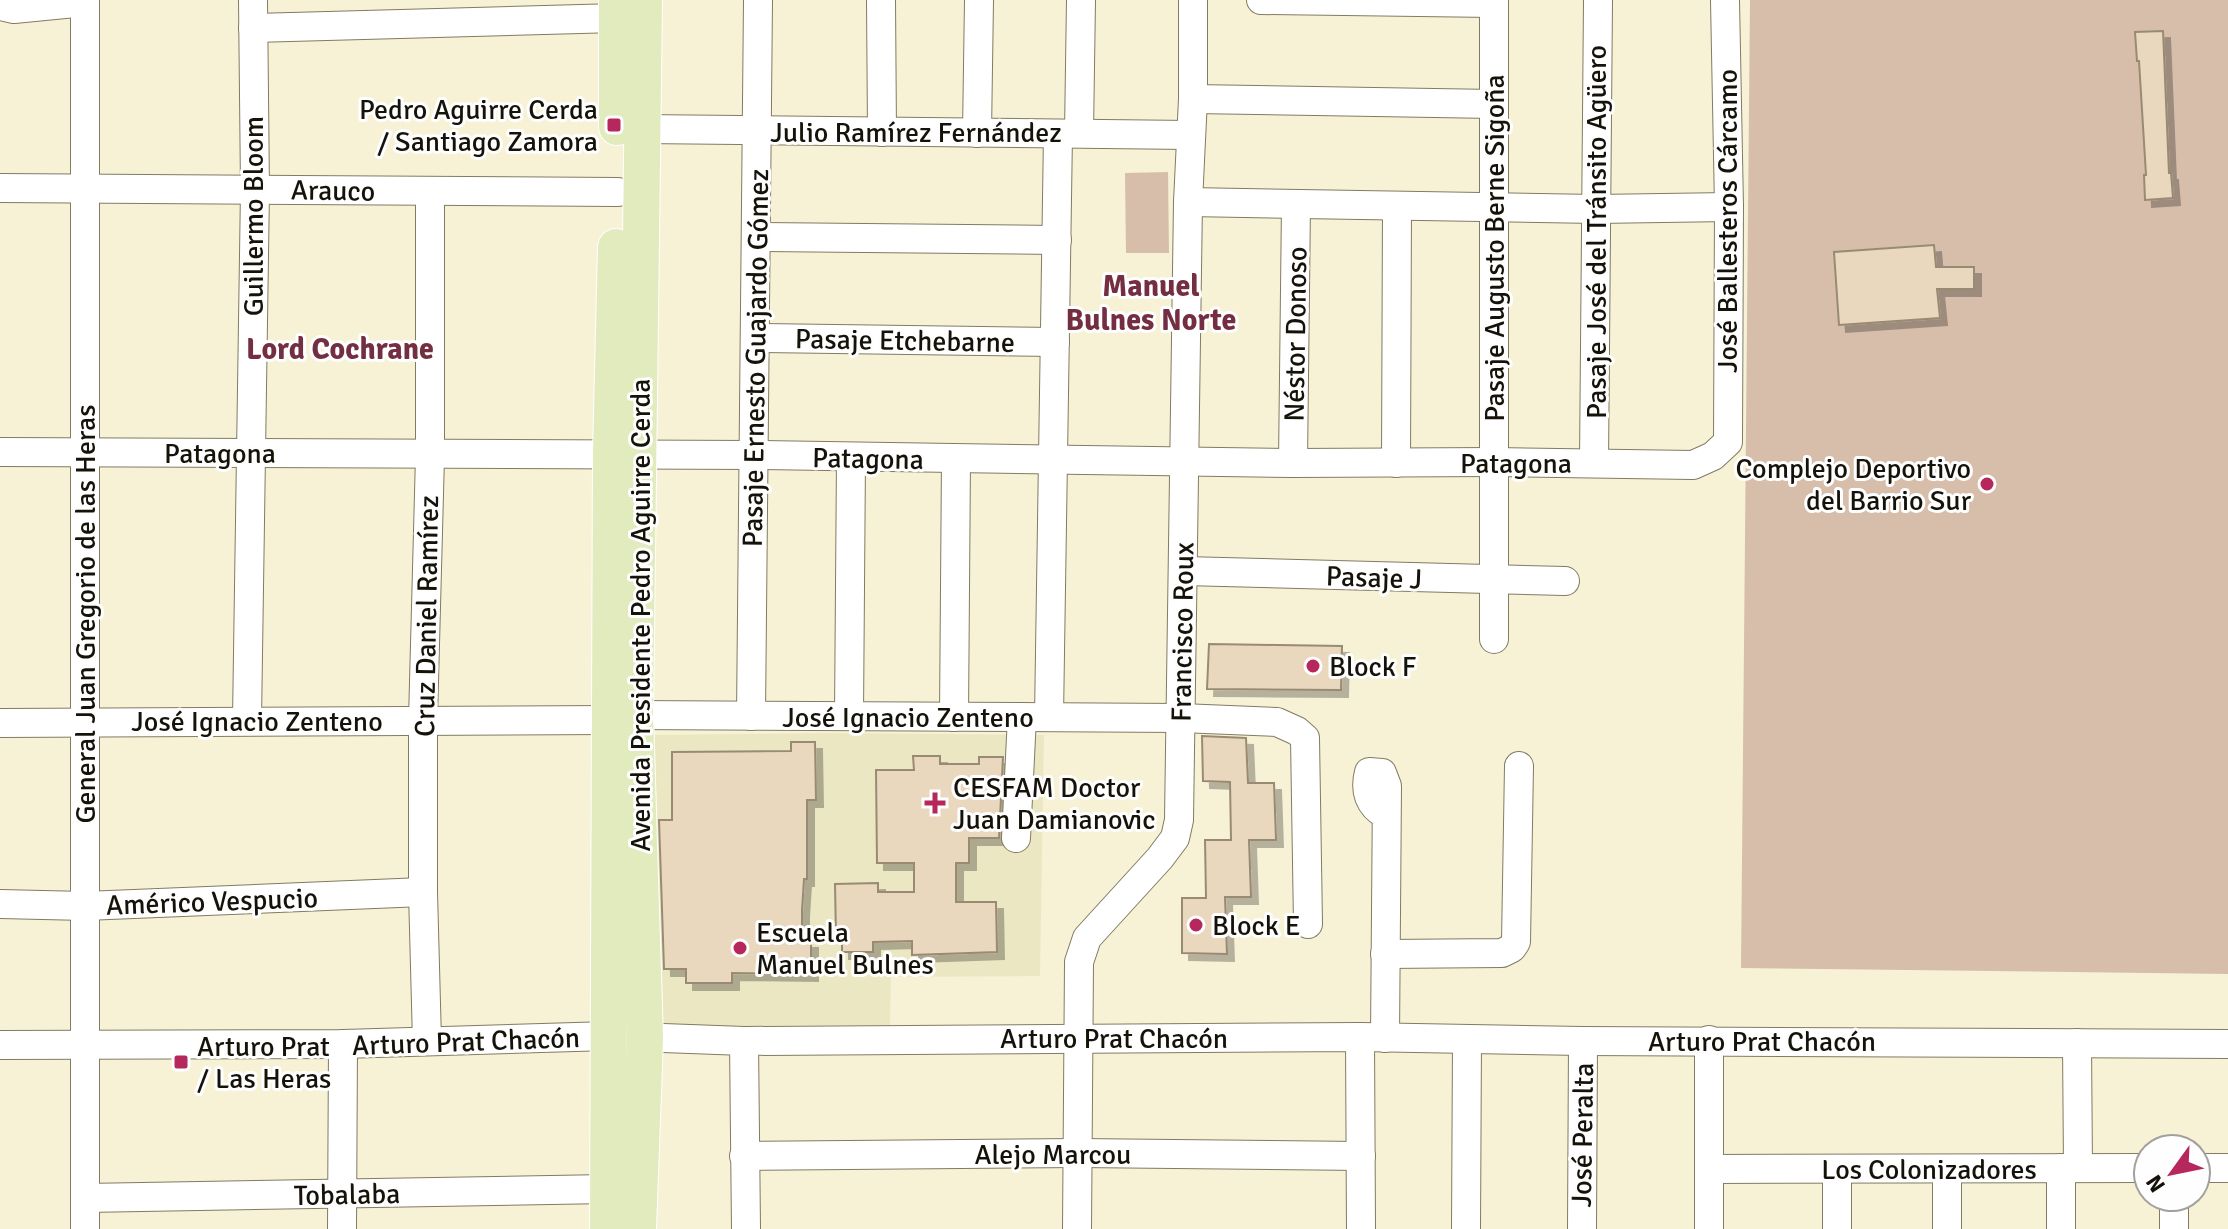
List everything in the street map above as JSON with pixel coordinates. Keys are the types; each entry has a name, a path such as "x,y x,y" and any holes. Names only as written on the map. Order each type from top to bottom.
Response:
{"main road":[{"name":"Avenida Presidente Pedro Aguirre Cerda","path":"608,1229 609,1036 622,718 625,455 641,129 626,6"},
{"name":"Avenida Presidente Pedro Aguirre Cerda","path":"625,455 618,192 626,6"},
{"name":"Avenida Presidente Pedro Aguirre Cerda","path":"622,718 645,1038 638,1229"}],"street":[{"name":"Pasaje Ernesto Guajardo Gómez","path":"751,716 758,0"},
{"path":"881,0 882,132"},
{"path":"977,133 979,0"},
{"path":"1016,838 1036,717 1054,459 1057,240 1081,0"},
{"name":"Francisco Roux","path":"1077,1229 1079,962 1082,949 1087,938 1146,876 1175,838 1179,820 1193,0"},
{"path":"1261,0 1494,2"},
{"name":"Pasaje José del Tránsito Agüero","path":"1594,463 1598,0"},
{"name":"José Ballesteros Cárcamo","path":"1725,0 1729,207 1728,442"},
{"path":"0,6 14,9 85,1"},
{"name":"General Juan Gregorio de las Heras","path":"85,1 85,1229"},
{"name":"Pasaje Augusto Berne Sigoña","path":"1494,2 1494,639"},
{"path":"253,14 626,6"},
{"name":"Guillermo Bloom","path":"247,720 255,189 253,14"},
{"path":"1193,99 1494,104"},
{"name":"Julio Ramírez Fernández","path":"641,129 1190,135"},
{"name":"Arauco","path":"0,188 618,192"},
{"name":"Cruz Daniel Ramírez","path":"427,1041 423,720 430,456 430,191"},
{"path":"1188,202 1596,209 1729,207"},
{"name":"Néstor Donoso","path":"1293,463 1296,204"},
{"path":"1396,463 1397,206"},
{"path":"756,237 1057,240"},
{"name":"Pasaje Etchebarne","path":"755,338 1055,342"},
{"name":"Patagona","path":"0,452 754,455 1693,465 1713,456 1728,442"},
{"path":"849,716 851,458"},
{"path":"954,717 956,459"},
{"name":"Pasaje J","path":"1184,571 1565,581"},
{"name":"José Ignacio Zenteno","path":"0,723 751,716 1181,718 1277,722 1305,738 1308,924"},
{"path":"1385,954 1502,953 1512,948 1516,942 1519,766"},
{"path":"1361,1229 1361,1156 1372,1038 1385,954 1386,815"},
{"name":"Américo Vespucio","path":"0,904 85,906 423,892"},
{"name":"Arturo Prat Chacón","path":"0,1045 343,1044 609,1036 744,1041 1372,1038 2228,1044"},
{"path":"1466,1229 1467,1040"},
{"path":"1709,1040 1709,1229"},
{"path":"744,1041 746,1229"},
{"name":"José Peralta","path":"1582,1229 1583,1041"},
{"path":"2061,1229 2069,1168 2077,1043"},
{"path":"342,1229 343,1044"},
{"name":"Alejo Marcou","path":"744,1156 1078,1153 1361,1156"},
{"name":"Los Colonizadores","path":"1709,1169 2132,1168"},
{"path":"1837,1169 1837,1229"},
{"path":"1947,1169 1947,1229"},
{"name":"Tobalaba","path":"85,1198 608,1189"}],"shaded area":[{"name":"Complejo Deportivo del Barrio Sur","path":"1750,0 2228,0 2228,974 1741,968"},
{"path":"1168,172 1169,253 1126,253 1125,173"},
{"path":"651,735 1044,735 1040,976 891,977 890,1025 654,1027"}],"building":[{"path":"2163,31 2169,173 2173,198 2145,200 2146,175 2135,32"},
{"path":"1934,245 1936,267 1974,267 1974,289 1937,289 1940,318 1839,325 1834,252"},
{"path":"1209,644 1342,646 1341,690 1207,689"},
{"path":"1202,736 1246,738 1248,783 1274,783 1276,840 1249,840 1251,897 1225,897 1227,954 1182,953 1182,898 1206,898 1205,840 1231,840 1230,782 1203,781"},
{"name":"Escuela Manuel Bulnes","path":"791,742 815,742 816,800 807,800 807,879 804,879 802,910 802,941 811,941 811,974 732,973 732,983 686,983 686,969 664,969 659,820 672,820 672,752 791,751"},
{"path":"913,756 940,756 940,764 979,764 979,757 1003,757 999,838 969,838 969,863 956,863 956,902 996,902 997,952 912,955 912,941 873,942 873,952 842,952 842,937 836,937 835,884 878,883 878,892 914,892 914,863 877,863 876,770 914,770"}],"place":[{"name":"Pedro Aguirre Cerda / Santiago Zamora","path":"614,125"},
{"name":"Complejo Deportivo del Barrio Sur","path":"1987,484"},
{"name":"Block F","path":"1313,666"},
{"name":"CESFAM Doctor Juan Damianovic","path":"935,803"},
{"name":"Block E","path":"1196,925"},
{"name":"Escuela Manuel Bulnes","path":"740,948"},
{"name":"Arturo Prat / Las Heras","path":"181,1062"}],"district":[{"name":"Manuel Bulnes Norte","path":"1151,303"},
{"name":"Lord Cochrane","path":"340,349"}]}
